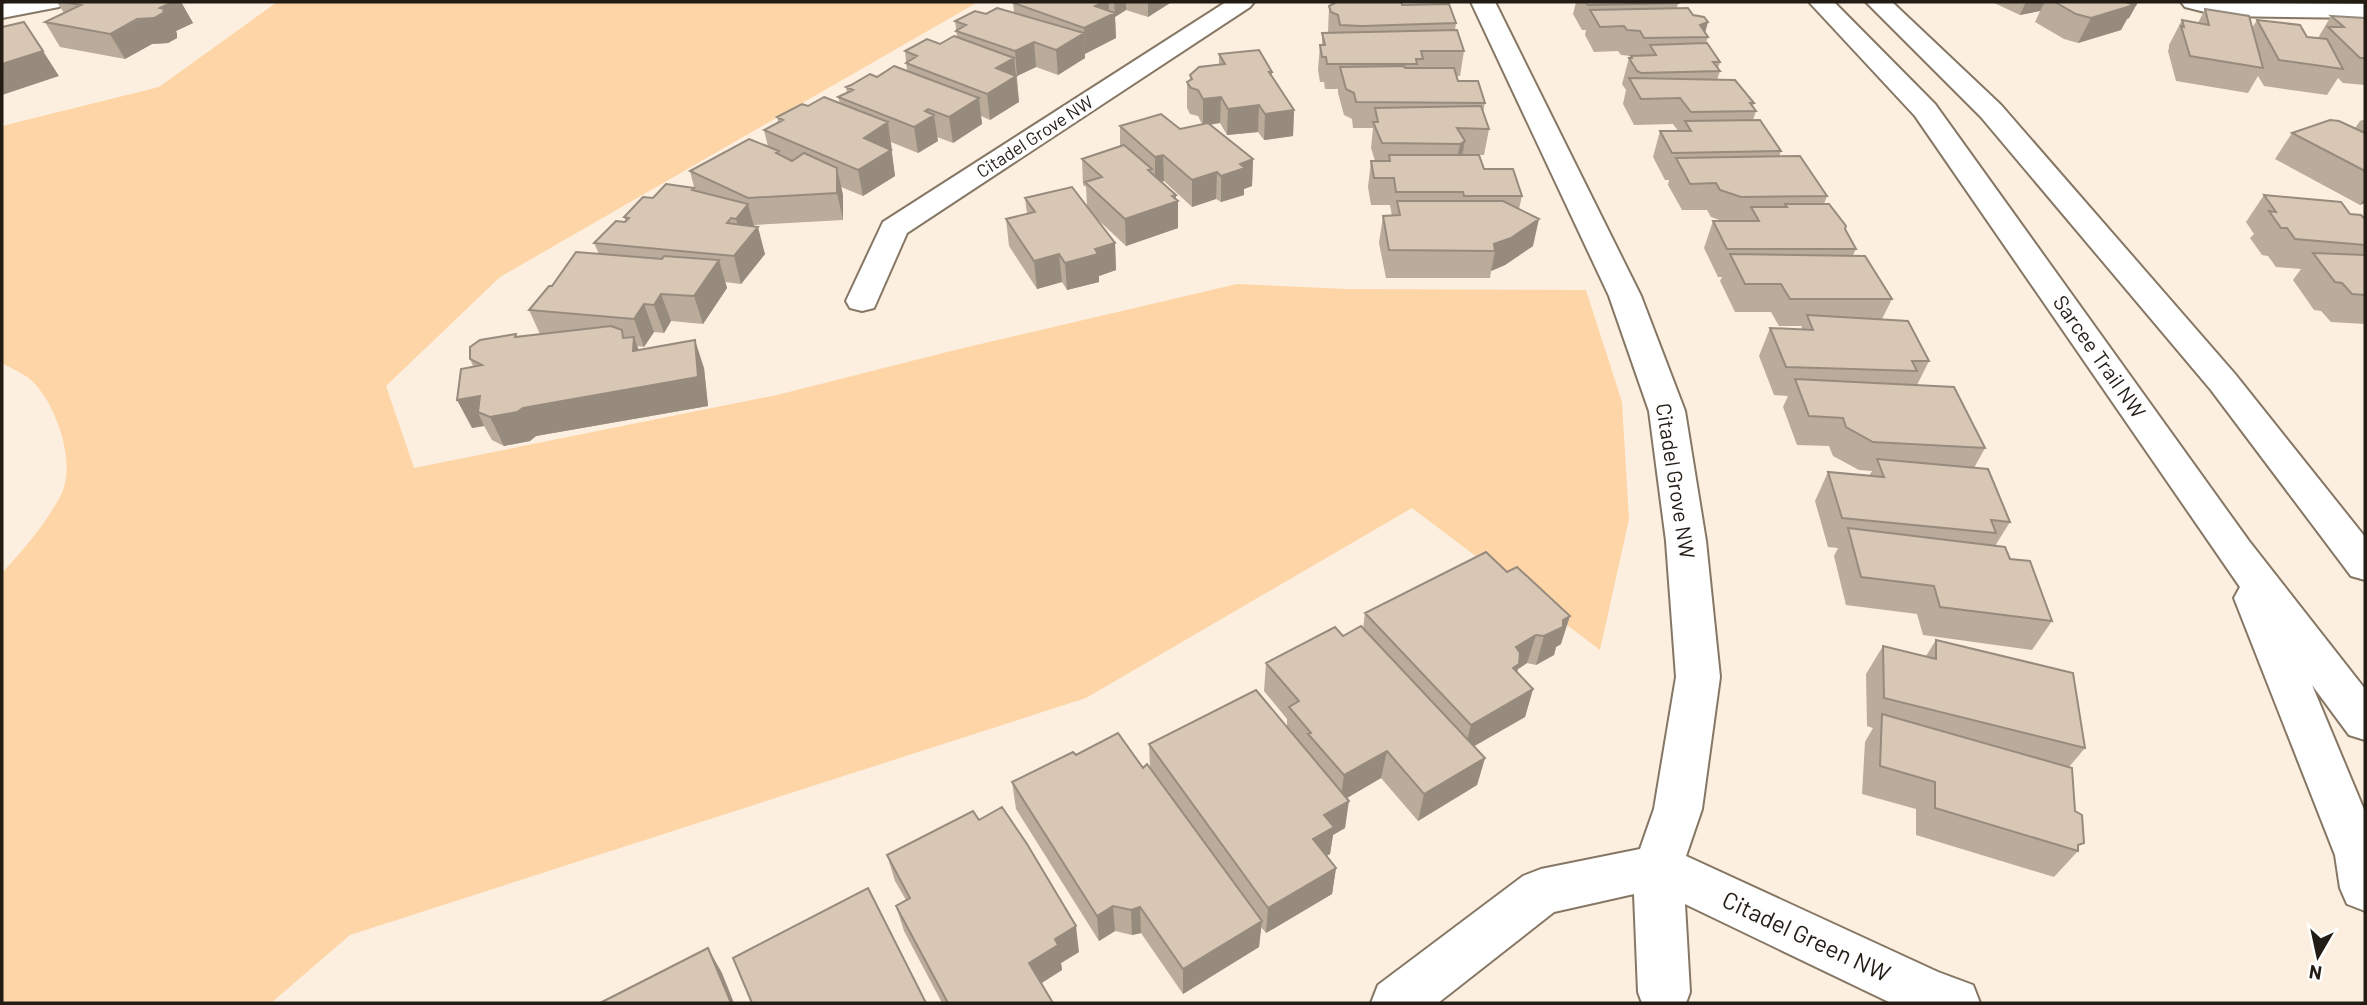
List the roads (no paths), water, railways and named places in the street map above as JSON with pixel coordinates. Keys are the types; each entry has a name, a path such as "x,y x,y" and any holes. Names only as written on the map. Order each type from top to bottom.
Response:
{"street":[{"path":"2,11 51,2"},
{"name":"Citadel Grove NW","path":"862,301 894,228 1242,2"},
{"name":"Citadel Grove NW","path":"1483,2 1625,296 1667,411 1686,541 1698,677 1678,809 1658,867"},
{"name":"Sarcee Trail NW","path":"1821,2 1925,110 2235,551 2365,722"},
{"path":"1878,2 2000,122 2223,382 2365,565"},
{"path":"2193,2 2221,9 2365,11"},
{"path":"2235,551 2359,855 2365,888"},
{"path":"1397,1003 1541,892 1658,867 1666,999"},
{"name":"Citadel Green NW","path":"1658,867 1930,995 1954,1003"}]}
